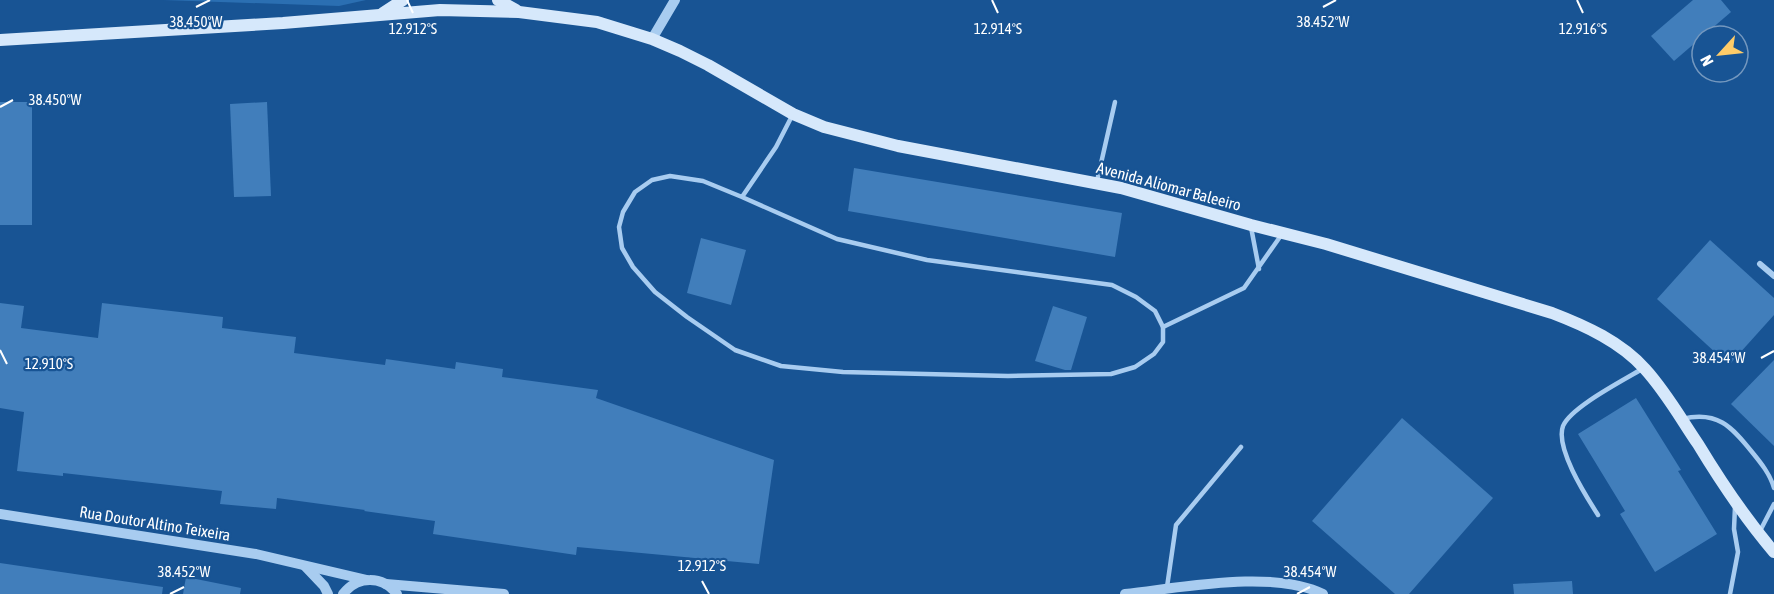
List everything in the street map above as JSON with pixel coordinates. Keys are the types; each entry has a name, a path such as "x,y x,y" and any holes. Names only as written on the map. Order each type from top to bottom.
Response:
{"main road":[{"path":"382,14 403,0"},
{"path":"498,0 519,12"},
{"name":"Avenida Aliomar Baleeiro","path":"0,40 283,22 382,14 440,5 461,5 597,22 652,39 708,64 793,114 824,127 859,137 1096,183 1163,199 1251,225 1284,232 1561,316 1600,334 1644,368 1682,420 1736,504 1774,552"}],"street":[{"path":"652,39 675,0"},
{"path":"1760,264 1774,276"},
{"name":"Rua Doutor Altino Teixeira","path":"0,514 256,554 386,584"},
{"path":"305,566 324,586 328,594"},
{"path":"343,594 350,586 368,580"},
{"path":"1125,594 1249,581 1288,583 1323,594"},
{"path":"386,584 397,594"},
{"path":"386,584 504,594"}],"lane":[{"path":"1096,183 1115,102"},
{"path":"742,197 776,147 793,114"},
{"path":"670,176 703,181 742,197 848,242 927,260 1112,285 1136,297 1155,311 1163,327 1163,342 1154,354 1135,367 1111,374 1008,376 843,372 781,366 735,350 687,317 656,292 633,267 622,248 619,228 623,212 635,192 652,180 670,176"},
{"path":"1251,225 1259,269"},
{"path":"1163,327 1244,288 1284,232"},
{"path":"1598,515 1576,480 1567,456 1562,433 1564,426 1569,417 1586,403 1644,368"},
{"path":"1682,420 1694,416 1705,417 1728,426 1737,433 1767,470 1774,488"},
{"path":"1167,590 1176,525 1241,447"},
{"path":"1730,594 1738,552 1734,522 1736,504"},
{"path":"1758,534 1774,504"}],"shaded area":[{"path":"163,0 366,0 339,6"}],"building":[{"path":"1693,0 1721,0 1731,12 1717,24 1690,24 1690,47 1674,61 1651,36"},
{"path":"0,102 32,102 32,225 0,225"},
{"path":"267,102 271,196 234,197 230,104"},
{"path":"854,168 1122,213 1115,257 848,211"},
{"path":"701,238 746,250 731,305 687,293"},
{"path":"1710,240 1774,298 1774,315 1729,365 1657,299"},
{"path":"0,303 24,306 21,328 98,338 102,303 223,317 222,328 296,337 294,353 385,365 386,359 455,369 456,362 503,369 502,377 598,390 596,398 774,460 759,564 577,547 576,555 433,534 435,521 365,510 277,498 276,509 220,504 222,491 63,473 63,476 17,471 24,412 0,408"},
{"path":"1053,306 1087,317 1071,370 1035,361"},
{"path":"1774,360 1774,446 1731,404"},
{"path":"1636,398 1681,470 1678,471 1717,534 1655,572 1620,514 1625,511 1578,434"},
{"path":"1402,418 1493,498 1409,594 1395,594 1312,521"},
{"path":"0,563 163,587 162,594 0,594"},
{"path":"186,577 241,588 240,594 183,594"},
{"path":"1572,581 1573,594 1514,594 1513,584"}]}
